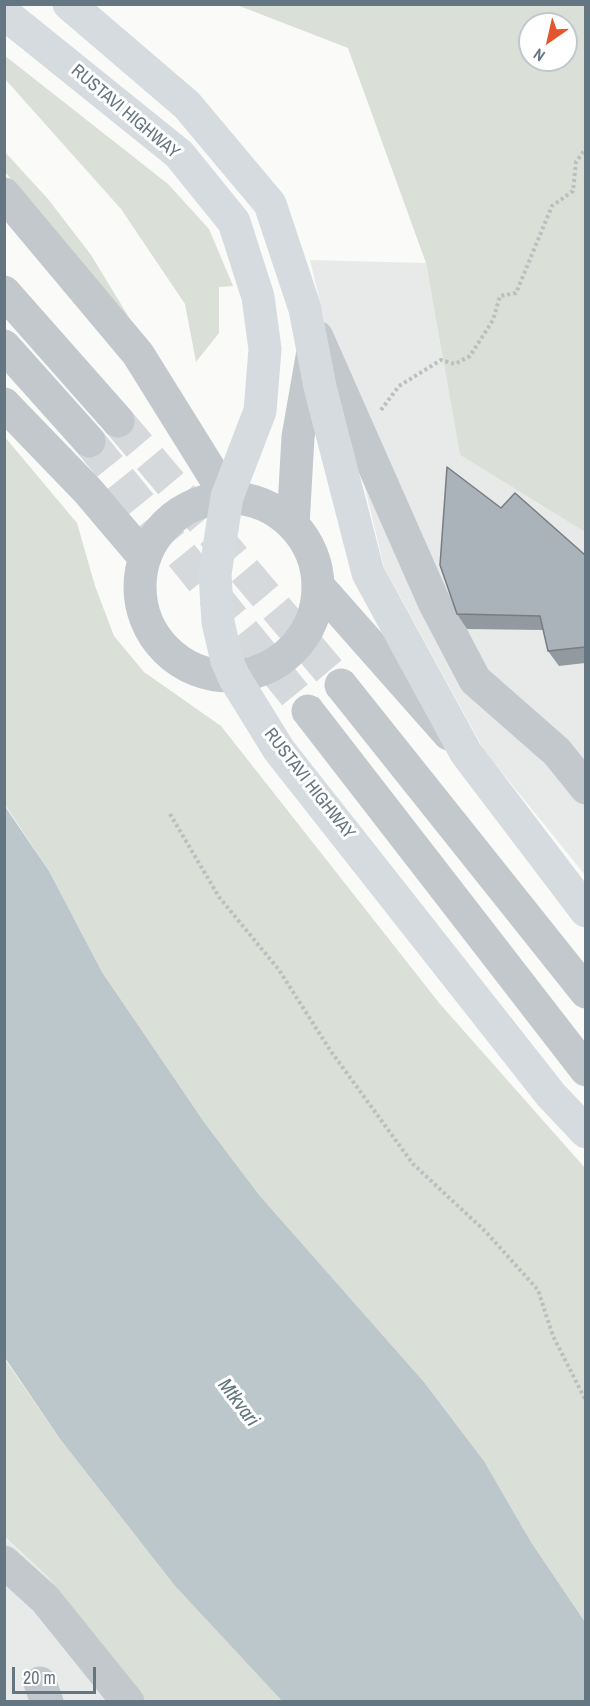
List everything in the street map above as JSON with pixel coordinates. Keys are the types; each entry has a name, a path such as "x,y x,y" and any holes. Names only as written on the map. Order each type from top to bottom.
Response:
{"highway":[{"path":"69,4 188,105 270,204 305,309 313,351 369,573 466,753 585,911"},
{"name":"RUSTAVI HIGHWAY","path":"4,13 178,153 234,222 258,297 265,349 260,411 226,497 215,574 218,622 234,677 279,750 551,1095 585,1132"}],"lane":[{"path":"4,194 138,354 226,497"},
{"path":"4,292 118,422"},
{"path":"305,309 434,602 475,681 557,752 585,788"},
{"path":"4,346 89,441"},
{"path":"294,525 298,437 313,351"},
{"path":"4,404 88,491 144,557"},
{"path":"226,497 251,500 266,506 294,525 311,554 319,587 311,622 303,638 284,658 260,672 234,677 204,674 178,661 157,641 143,615 139,586 144,557 157,533 176,514 200,502 226,497"},
{"path":"319,587 466,753"},
{"path":"341,685 585,992"},
{"path":"308,711 585,1070"},
{"path":"4,1562 45,1599 128,1701"}],"path":[{"path":"399,386 441,360 455,364 470,356 493,320 500,296 516,293 552,206 573,191 576,162 585,148"},
{"path":"170,814 219,897 279,970 330,1050 413,1164 486,1232 538,1290 552,1336 585,1401"}],"shaded area":[{"path":"237,5 585,5 585,532 460,455 426,263 348,48"},
{"path":"4,55 168,184 209,229 233,286 219,287 219,333 196,362 185,304 121,209 5,79"},
{"path":"4,151 48,199 91,255 130,319 5,172"},
{"path":"310,260 426,263 460,455 585,532 585,875 484,750 384,567"},
{"path":"4,436 77,523 95,586 114,636 144,672 221,726 440,1004 585,1168 585,1622 531,1542 484,1461 424,1382 260,1196 204,1122 102,972 49,871 5,805"},
{"path":"4,1358 60,1439 175,1586 282,1701 143,1701 48,1577 5,1537"},
{"path":"4,1537 48,1577 143,1701 5,1701"}],"water":[{"name":"Mtkvari","path":"4,805 49,871 102,972 204,1122 260,1196 424,1382 484,1461 531,1542 585,1622 585,1701 282,1701 175,1586 60,1439 5,1358"}],"building":[{"path":"447,467 501,508 515,493 585,555 585,647 548,651 540,616 457,614 440,565"}],"tunnel":[{"path":"118,421 341,685"},
{"path":"89,441 308,711"}]}
